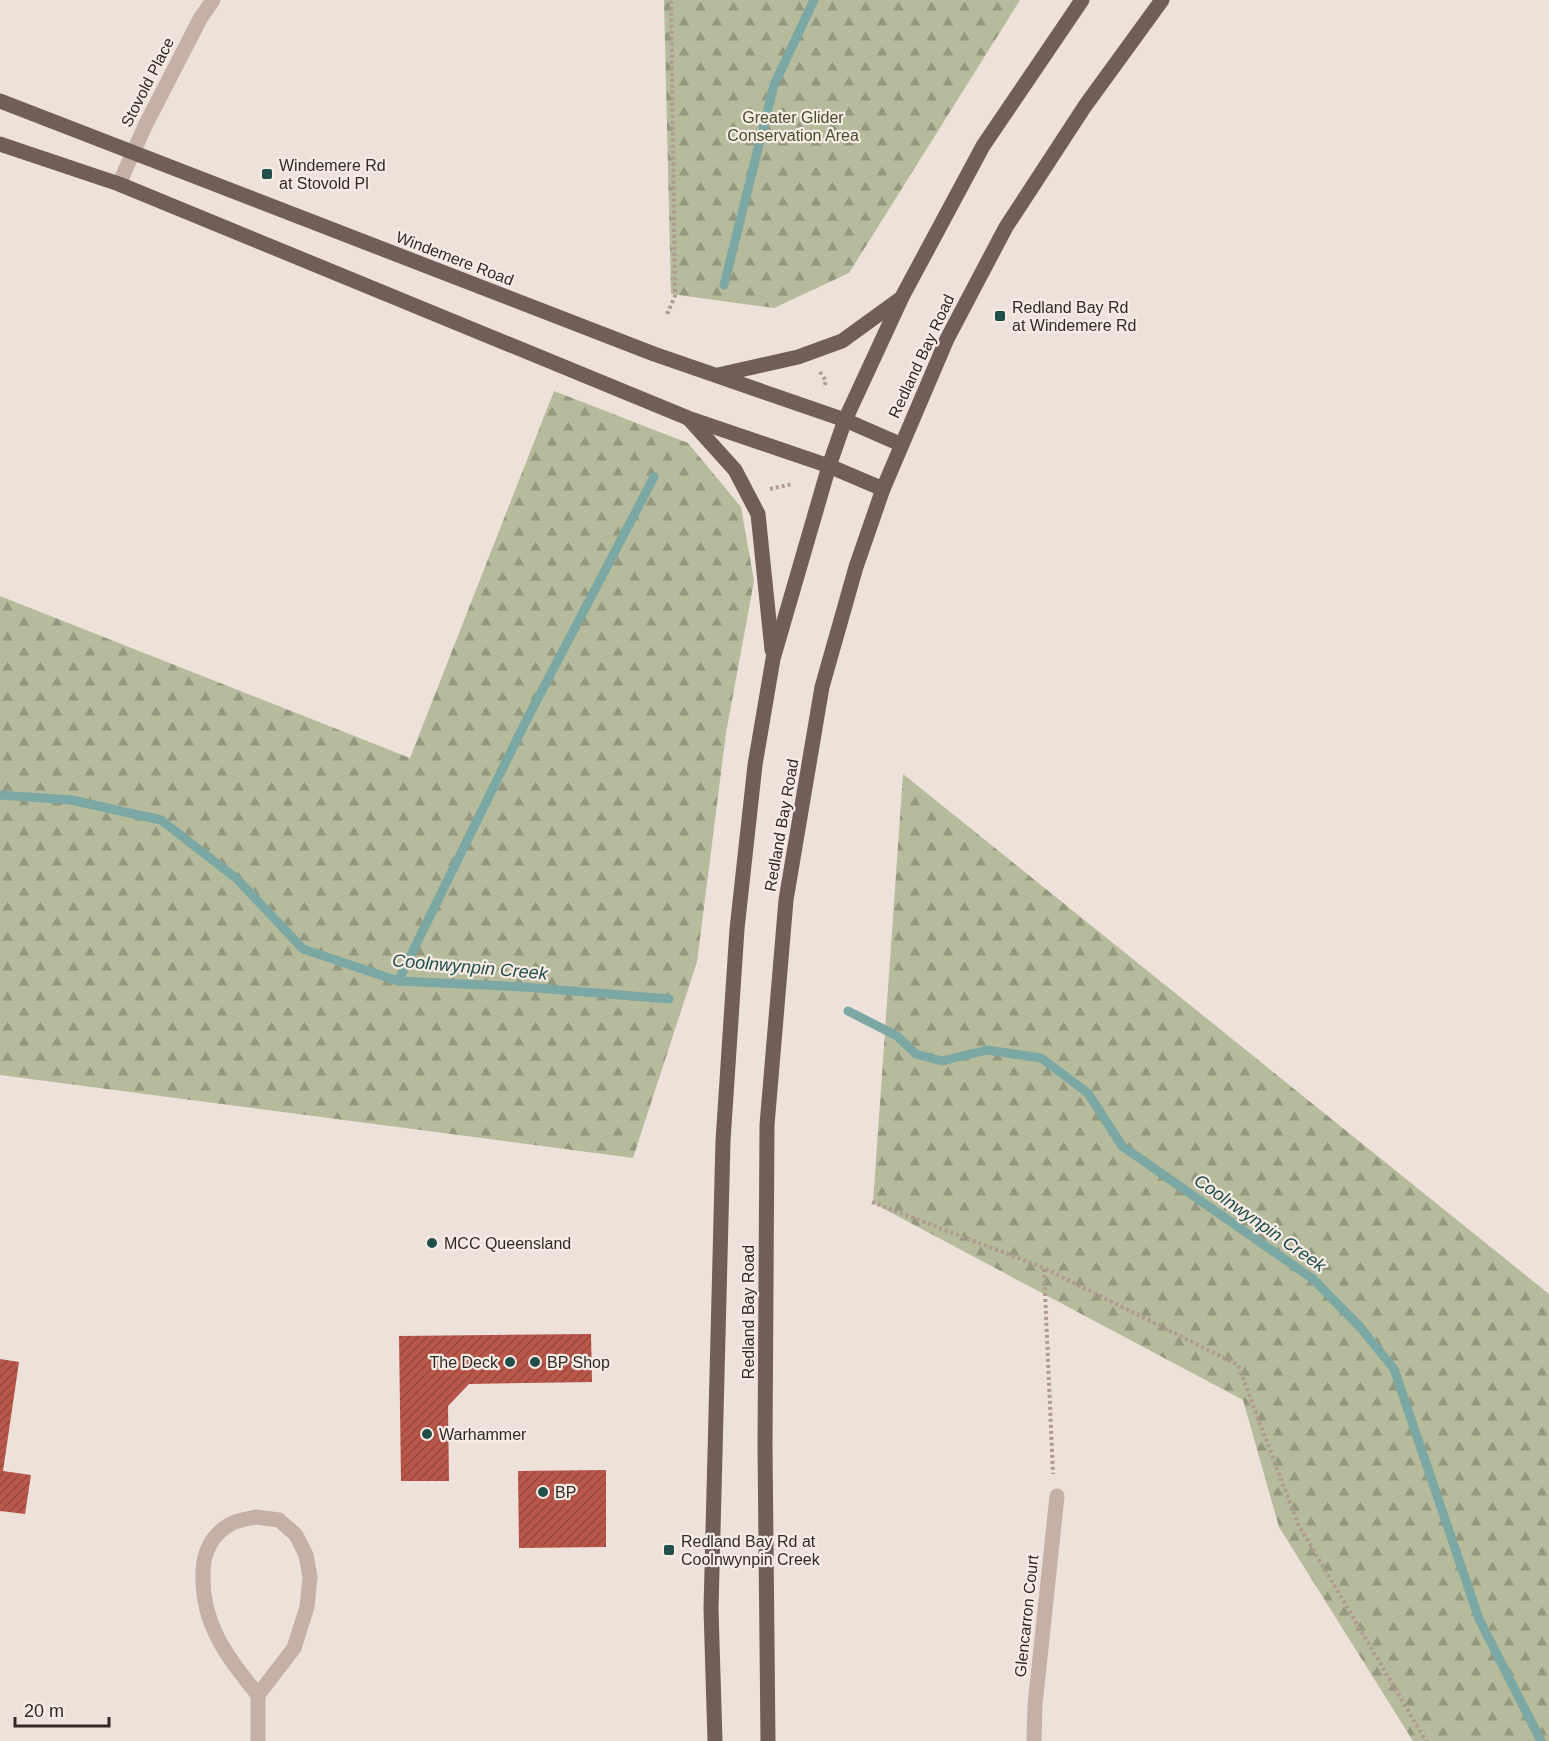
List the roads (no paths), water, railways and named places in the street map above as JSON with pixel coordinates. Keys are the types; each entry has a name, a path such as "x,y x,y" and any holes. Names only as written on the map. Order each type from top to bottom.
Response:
{"main road":[{"name":"Redland Bay Road","path":"714,1741 711,1597 723,1141 738,917 755,765 773,659 829,466 845,420 902,297 983,146 1082,0"},
{"name":"Redland Bay Road","path":"768,1741 765,1445 767,1125 786,900 822,687 856,567 883,489 946,339 1006,227 1085,106 1162,0"},
{"name":"Windemere Road","path":"0,101 643,350 845,420 900,444"},
{"path":"0,144 119,184 688,418 829,466 883,489"},
{"path":"717,375 798,357 842,341 902,297"},
{"path":"688,418 735,471 758,514 773,659"}],"street":[{"name":"Stovold Place","path":"119,184 131,153 200,19 213,0"},
{"name":"Glencarron Court","path":"1034,1741 1035,1705 1057,1496"},
{"path":"258,1695 229,1658 211,1626 202,1594 203,1562 210,1540 230,1524 256,1517 279,1520 296,1535 306,1555 310,1577 307,1607 294,1648 258,1695 258,1741"}],"waterway":[{"path":"724,285 774,85 814,0"},
{"path":"398,981 526,721 654,477"},
{"name":"Coolnwynpin Creek","path":"0,795 71,800 161,820 237,879 303,949 398,981 524,987 669,999"},
{"name":"Coolnwynpin Creek","path":"848,1011 897,1036 916,1054 942,1061 987,1050 1041,1058 1088,1093 1122,1146 1313,1279 1360,1327 1394,1369 1479,1619 1541,1741"}],"place":[{"name":"Windemere Rd at Stovold Pl","path":"267,174"},
{"name":"Redland Bay Rd at Windemere Rd","path":"1000,316"},
{"name":"MCC Queensland","path":"432,1243"},
{"name":"The Deck","path":"510,1362"},
{"name":"BP Shop","path":"535,1362"},
{"name":"Warhammer","path":"427,1434"},
{"name":"BP","path":"543,1492"},
{"name":"Redland Bay Rd at Coolnwynpin Creek","path":"669,1550"}],"park label":[{"name":"Greater Glider Conservation Area","path":"793,126"}]}
